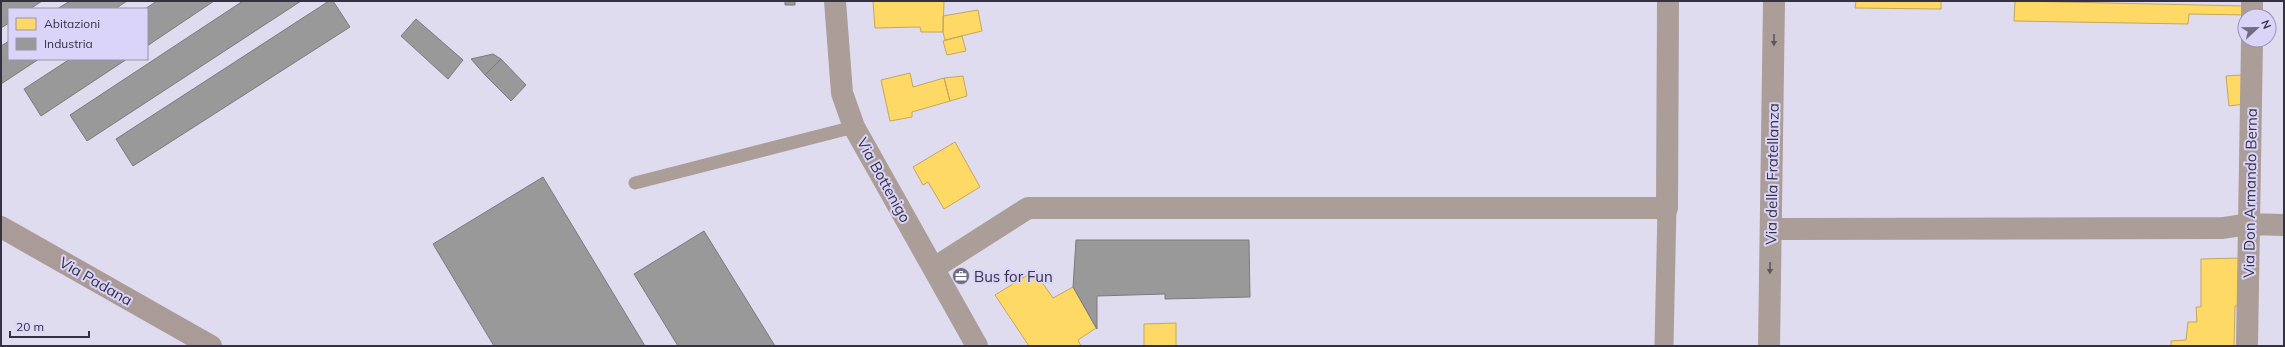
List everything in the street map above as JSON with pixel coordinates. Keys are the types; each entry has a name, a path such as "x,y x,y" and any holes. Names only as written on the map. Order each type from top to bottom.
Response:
{"main road":[{"name":"Via Padana","path":"1,227 211,346"}],"street":[{"name":"Via Bottenigo","path":"835,1 842,93 854,127 977,346"},
{"path":"1664,346 1667,208 1668,1"},
{"name":"Via della Fratellanza","path":"1769,346 1774,1"},
{"name":"Via Don Armando Berna","path":"2247,346 2252,48"},
{"path":"934,268 1028,208 1667,208"},
{"path":"1771,229 2223,228 2249,224 2284,224"}],"lane":[{"path":"635,183 854,127"}],"building: Abitazioni":[{"path":"873,1 944,1 943,32 921,32 920,27 875,28"},
{"path":"1856,1 1941,1 1941,9 1855,8"},
{"path":"2015,1 2247,6 2247,8 2237,8 2237,15 2189,14 2188,24 2014,21"},
{"path":"978,10 982,31 945,40 943,32 943,16"},
{"path":"962,36 966,51 947,55 943,41"},
{"path":"910,73 913,87 944,78 950,101 912,112 912,117 890,121 881,80"},
{"path":"2242,75 2244,104 2229,106 2226,76"},
{"path":"963,76 967,96 950,101 944,78"},
{"path":"955,142 980,187 944,209 928,182 923,185 913,167"},
{"path":"2239,258 2239,306 2235,306 2234,346 2171,346 2171,341 2186,340 2188,322 2197,322 2196,307 2201,307 2201,259"},
{"path":"1034,271 1053,298 1073,287 1096,328 1078,340 1081,346 1029,346 995,295"},
{"path":"1176,323 1176,346 1144,346 1144,324"}],"building: Industria":[{"path":"1,1 42,1 32,8 8,8 8,24 1,28"},
{"path":"70,1 127,1 116,8 59,8"},
{"path":"157,1 214,1 148,45 148,8 146,8"},
{"path":"243,1 301,1 87,141 70,115"},
{"path":"329,1 333,1 350,27 133,166 116,139"},
{"path":"785,1 795,1 795,5 785,5"},
{"path":"416,19 463,60 448,79 401,36"},
{"path":"8,42 8,60 37,60 1,84 1,46"},
{"path":"493,54 501,59 485,75 471,59"},
{"path":"501,59 526,85 511,101 485,75"},
{"path":"68,60 125,60 41,116 24,89"},
{"path":"543,177 645,346 494,346 433,244"},
{"path":"704,231 775,346 678,346 634,274"},
{"path":"1076,240 1249,240 1250,297 1165,299 1165,294 1097,296 1097,329 1073,287"}],"place":[{"name":"Bus for Fun","path":"961,276"}]}
